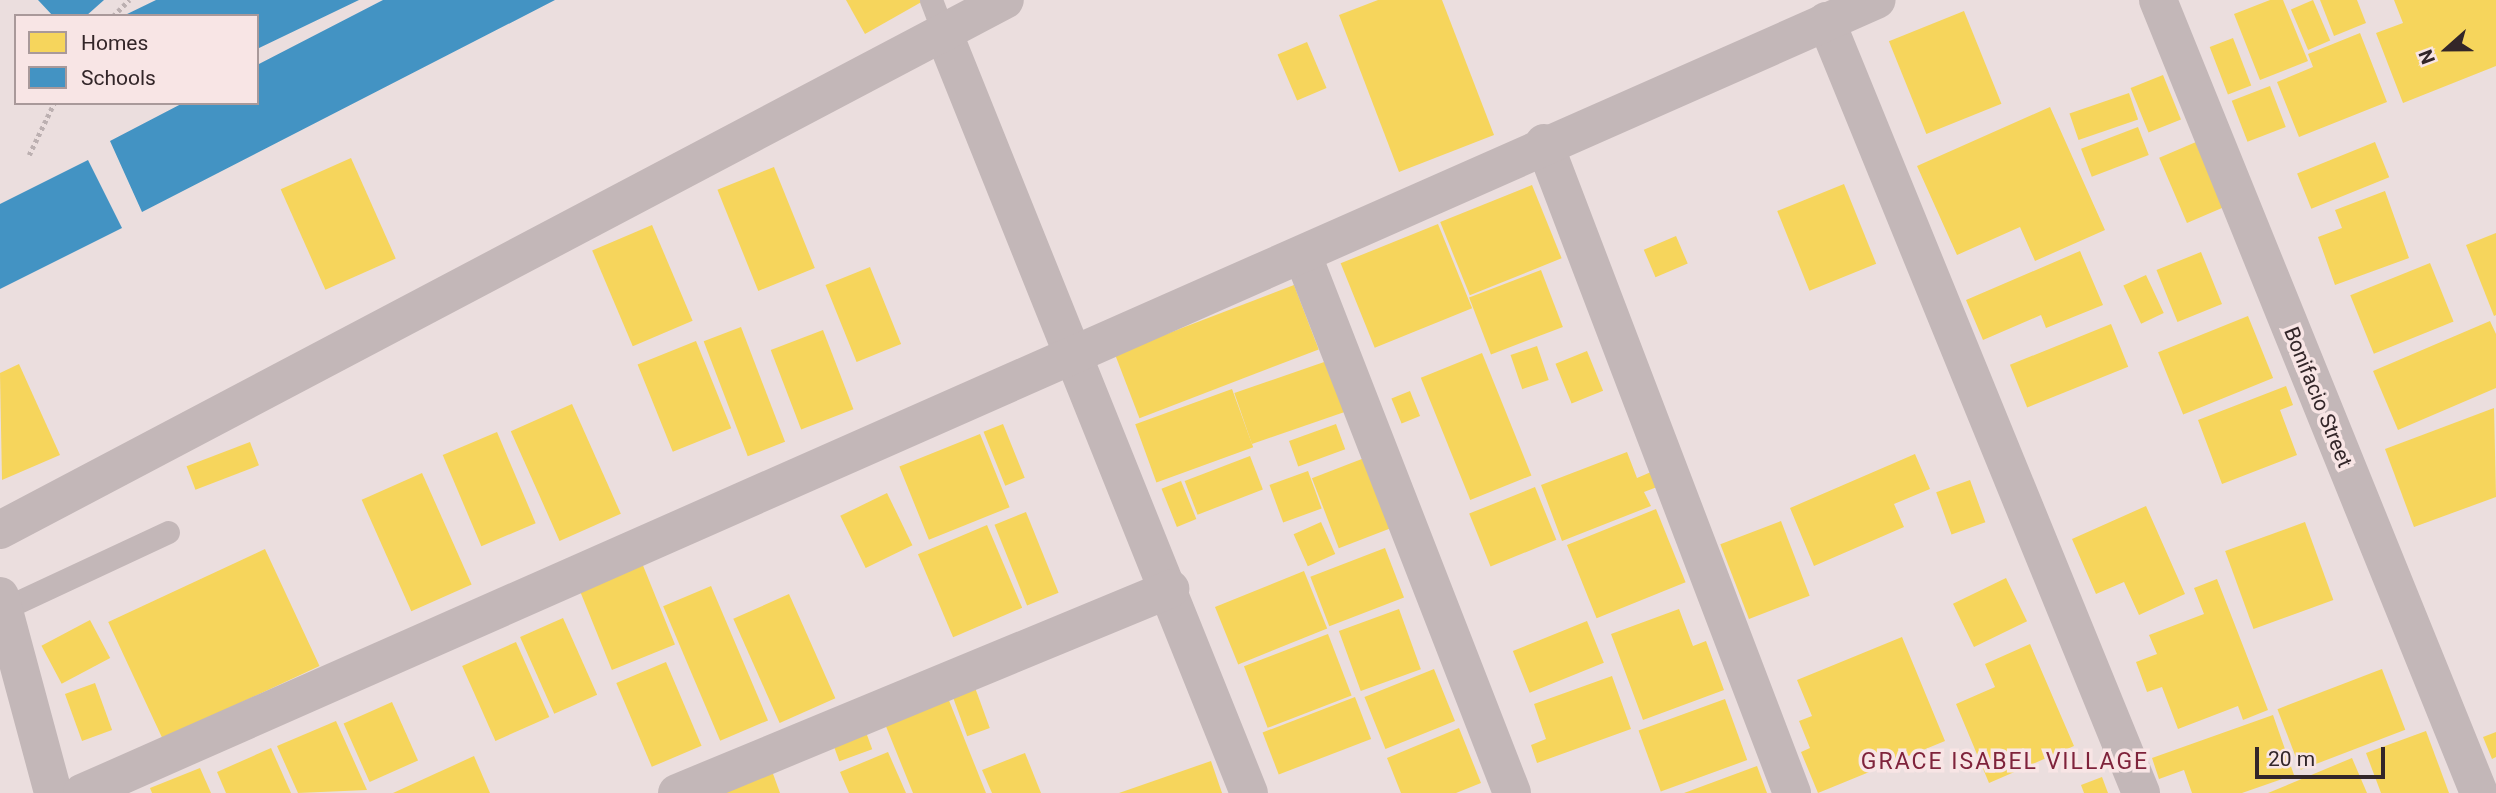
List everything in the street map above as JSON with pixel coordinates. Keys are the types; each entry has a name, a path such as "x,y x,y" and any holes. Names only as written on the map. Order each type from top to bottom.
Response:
{"street":[{"path":"0,530 938,17 1005,0"},
{"path":"82,793 1070,355 1303,256 1544,144 1877,0"},
{"name":"Bonifacio Street","path":"2158,0 2479,793"},
{"path":"938,17 1070,355 1170,589 1249,793"},
{"path":"1826,21 2141,793"},
{"path":"1544,144 1792,793"},
{"path":"1303,256 1513,793"},
{"path":"677,793 1170,589"},
{"path":"2,603 53,793"}],"lane":[{"path":"2,603 168,532"}],"path":[{"path":"115,14 128,0"},
{"path":"29,155 53,105"}],"building: Homes":[{"path":"846,0 925,0 865,34"},
{"path":"1378,0 1442,0 1494,135 1399,172 1339,15"},
{"path":"2270,0 2283,0 2308,61 2260,80 2234,14"},
{"path":"2313,0 2330,41 2308,50 2291,9"},
{"path":"2320,0 2357,0 2366,23 2334,36"},
{"path":"2394,0 2496,0 2496,66 2403,103 2376,33 2403,23"},
{"path":"1964,11 2001,104 1926,134 1889,41"},
{"path":"2360,33 2387,102 2299,137 2277,82 2313,67 2308,54"},
{"path":"2233,38 2251,86 2228,95 2210,47"},
{"path":"1307,42 1327,88 1297,101 1278,55"},
{"path":"2163,75 2181,120 2149,133 2131,88"},
{"path":"2270,86 2286,127 2247,142 2232,101"},
{"path":"2129,93 2138,119 2079,140 2069,114"},
{"path":"2050,107 2105,230 2035,261 2020,227 1957,255 1917,166"},
{"path":"2138,127 2149,155 2092,177 2081,149"},
{"path":"2196,142 2224,207 2187,223 2159,158"},
{"path":"2375,142 2389,177 2311,209 2297,173"},
{"path":"351,158 396,258 325,290 281,189"},
{"path":"774,167 815,268 758,291 717,190"},
{"path":"1844,184 1876,264 1809,291 1777,211"},
{"path":"1532,185 1562,258 1470,295 1440,222"},
{"path":"2385,191 2409,258 2335,285 2318,237 2342,228 2335,210"},
{"path":"1438,224 1472,308 1375,348 1341,263"},
{"path":"652,225 693,321 633,346 592,250"},
{"path":"2496,233 2496,315 2494,316 2466,245"},
{"path":"1676,236 1688,264 1656,277 1644,250"},
{"path":"2080,251 2103,305 2046,328 2041,315 1983,340 1966,300"},
{"path":"2201,252 2222,304 2177,322 2156,270"},
{"path":"2430,263 2454,321 2374,354 2350,295"},
{"path":"870,267 901,344 857,362 825,285"},
{"path":"1541,270 1563,327 1491,355 1469,298"},
{"path":"2146,275 2164,313 2141,324 2123,286"},
{"path":"1294,285 1319,349 1139,418 1115,354"},
{"path":"2248,316 2273,378 2183,414 2158,352"},
{"path":"2490,321 2496,334 2496,388 2398,430 2373,371"},
{"path":"2111,324 2128,367 2027,407 2010,365"},
{"path":"741,327 785,442 748,456 704,341"},
{"path":"823,330 853,409 801,429 771,350"},
{"path":"696,341 731,428 673,452 638,365"},
{"path":"1537,346 1549,380 1522,389 1511,355"},
{"path":"1587,351 1603,391 1572,404 1555,364"},
{"path":"1482,353 1531,475 1470,500 1421,378"},
{"path":"1327,361 1345,412 1252,444 1234,393"},
{"path":"19,364 60,455 2,480 0,373"},
{"path":"2286,386 2293,405 2280,410 2297,455 2222,484 2198,420"},
{"path":"1232,389 1253,447 1156,482 1135,424"},
{"path":"1410,391 1420,416 1402,424 1391,398"},
{"path":"572,404 621,514 560,541 511,431"},
{"path":"2494,408 2496,497 2414,527 2385,449"},
{"path":"1003,424 1025,478 1005,486 984,432"},
{"path":"1336,424 1345,449 1298,466 1289,441"},
{"path":"497,432 536,523 481,546 443,455"},
{"path":"980,434 1010,507 929,540 899,467"},
{"path":"250,442 259,465 195,490 187,466"},
{"path":"1627,452 1637,478 1651,472 1657,487 1644,492 1651,506 1562,541 1541,485"},
{"path":"1915,454 1930,489 1894,504 1904,527 1814,566 1790,508"},
{"path":"1250,456 1263,490 1198,515 1185,481"},
{"path":"1367,457 1394,527 1339,548 1312,478"},
{"path":"1308,471 1322,509 1283,523 1269,485"},
{"path":"422,473 472,584 411,611 362,500"},
{"path":"1970,480 1985,522 1952,535 1936,492"},
{"path":"1181,481 1196,519 1177,527 1162,489"},
{"path":"1535,487 1556,540 1491,566 1469,514"},
{"path":"887,493 912,545 866,568 840,516"},
{"path":"2146,506 2185,594 2139,615 2124,582 2096,594 2072,539"},
{"path":"1656,509 1686,582 1597,618 1567,545"},
{"path":"1026,512 1059,593 1027,605 994,525"},
{"path":"1781,521 1810,596 1749,619 1720,544"},
{"path":"1321,522 1335,554 1308,566 1294,534"},
{"path":"2305,522 2333,600 2254,629 2225,551"},
{"path":"987,525 1022,608 953,637 918,554"},
{"path":"1385,548 1404,597 1329,626 1310,577"},
{"path":"265,549 320,666 163,739 108,622"},
{"path":"642,563 675,645 612,670 579,588"},
{"path":"1304,571 1327,628 1238,664 1215,607"},
{"path":"2006,578 2027,621 1974,647 1953,604"},
{"path":"2217,579 2268,710 2243,720 2238,706 2178,729 2162,687 2147,692 2136,662 2157,654 2149,635 2204,614 2194,588"},
{"path":"711,586 768,720 720,741 663,606"},
{"path":"789,594 835,698 780,723 733,619"},
{"path":"1399,609 1421,669 1361,691 1339,631"},
{"path":"1679,609 1693,646 1706,641 1724,690 1643,720 1611,634"},
{"path":"563,618 597,695 554,714 520,637"},
{"path":"90,620 110,658 62,684 41,646"},
{"path":"1587,621 1604,663 1530,693 1513,651"},
{"path":"1328,634 1352,696 1268,728 1244,666"},
{"path":"1902,637 1945,741 1818,793 1801,752 1810,748 1799,721 1812,716 1797,680"},
{"path":"516,642 549,717 495,741 462,666"},
{"path":"2030,644 2074,746 1989,783 1956,704 1995,687 1985,664"},
{"path":"666,662 702,746 652,767 616,683"},
{"path":"1434,669 1455,721 1385,749 1364,697"},
{"path":"2382,669 2405,730 2301,770 2277,709"},
{"path":"1612,676 1631,729 1537,763 1531,745 1546,739 1534,704"},
{"path":"973,682 990,728 967,736 950,690"},
{"path":"95,683 112,730 82,741 65,694"},
{"path":"1355,697 1371,739 1279,774 1263,732"},
{"path":"948,698 986,793 913,793 885,724"},
{"path":"1725,699 1747,760 1661,792 1639,730"},
{"path":"392,702 418,760 370,782 344,724"},
{"path":"2273,715 2294,775 2242,793 2192,793 2184,770 2159,779 2152,758"},
{"path":"336,721 367,790 298,793 277,746"},
{"path":"863,724 872,749 839,761 830,736"},
{"path":"1459,728 1481,783 1456,793 1401,793 1387,758"},
{"path":"2426,731 2449,793 2381,793 2366,753"},
{"path":"2496,732 2496,757 2492,759 2483,737"},
{"path":"271,748 291,793 226,793 217,772"},
{"path":"888,752 906,793 849,793 840,772"},
{"path":"1025,753 1041,793 992,793 982,770"},
{"path":"474,756 490,793 393,793"},
{"path":"2352,758 2367,793 2268,793"},
{"path":"1211,761 1222,793 1119,793"},
{"path":"1757,766 1767,793 1684,793"},
{"path":"200,768 211,793 152,793 150,788"},
{"path":"772,771 780,793 716,793"},
{"path":"2102,777 2108,793 2084,793 2081,785"}],"building: Schools":[{"path":"38,0 104,0 88,14 51,14"},
{"path":"156,0 359,0 259,48 259,14 127,14"},
{"path":"383,0 555,0 142,212 110,141 179,105 259,105 259,64"},
{"path":"88,160 122,228 0,289 0,204"}],"district":[{"name":"GRACE ISABEL VILLAGE","path":"2005,762"}]}
